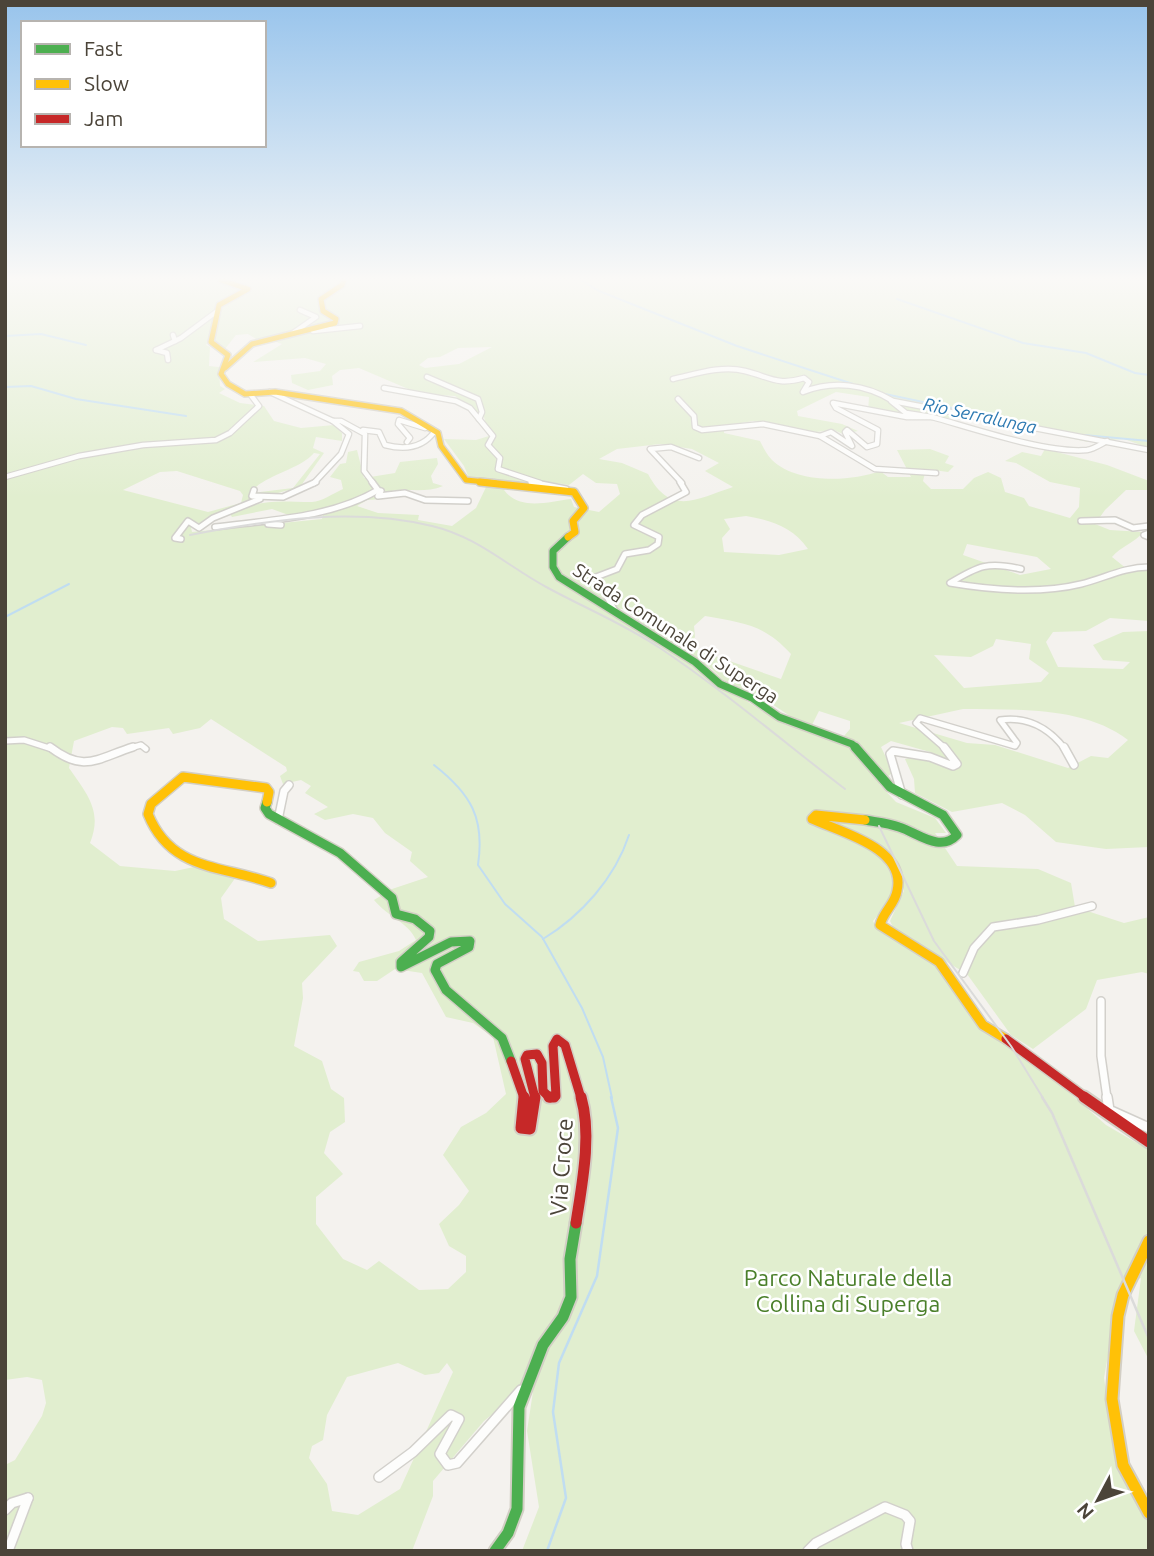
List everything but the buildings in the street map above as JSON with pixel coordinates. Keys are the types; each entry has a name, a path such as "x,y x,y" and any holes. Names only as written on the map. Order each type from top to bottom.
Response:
{"street":[{"path":"166,353 168,360"},
{"path":"225,353 228,355 222,369 228,384 250,394 270,392 401,411 434,432 447,456 466,480 488,485 566,489"},
{"path":"222,369 241,353"},
{"path":"673,379 709,370 746,371 760,378 787,383 807,379 803,392 825,383 877,391 893,401 991,417 1076,437 1109,440 1149,450"},
{"path":"427,377 478,398 482,412 479,421"},
{"path":"384,388 452,399 477,413 479,421 493,436 488,445 500,458 498,470 524,480 566,489"},
{"path":"181,539 177,540 177,534 188,522 199,528 216,516 257,498 296,495 327,474 349,440 344,428 333,421 270,392"},
{"path":"5,477 79,456 143,445 221,438 259,407 250,394"},
{"path":"678,398 695,418 695,427 701,430 716,431 757,424 799,429 820,436 874,469 936,473"},
{"path":"893,401 891,404 906,413 932,417 1024,442 1089,450 1109,440"},
{"path":"820,436 831,432 852,446 847,430 867,447 877,444 878,430 836,408 833,403 878,410 906,418 932,417"},
{"path":"407,442 411,438 398,424 399,420 434,432"},
{"path":"333,421 379,432 385,446 399,449 418,445 432,437 434,432"},
{"path":"360,429 365,434 364,471 382,490 378,496 405,493 425,500 468,501"},
{"path":"619,615 596,578 617,569 623,556 649,550 657,544 659,537 634,525 642,515 681,497 686,490 650,449 671,447 698,458"},
{"path":"215,527 316,513 363,499 379,488"},
{"path":"254,489 251,495 257,498"},
{"name":"Strada Comunale di Superga","path":"566,489 578,495 584,508 573,521 575,532 552,550 554,572 695,662 714,680 752,698 779,718 829,733 852,744 872,763 890,787 903,797 943,815 957,835 946,843 932,842 909,830 887,825 829,816 816,815 812,819 869,843 881,853 896,874 898,886 895,899 880,918 880,925 939,962 958,981 983,1025 1029,1053 1112,1121 1149,1142"},
{"path":"281,525 268,522 282,516"},
{"path":"1081,521 1115,520 1132,528 1149,526"},
{"path":"1021,569 1000,564 978,566 950,583 1037,587 1076,585 1102,578 1127,566 1149,567"},
{"path":"903,797 891,763 890,754 893,751 957,764 949,752 916,723 920,718 1015,746 1017,743 1013,734 1000,720 1020,720 1060,741 1074,765"},
{"path":"5,741 24,740 49,747 66,760 79,764 141,745 146,749"},
{"path":"271,883 243,871 186,857 173,850 163,843 148,814 151,804 173,788 177,780 185,777 266,788 269,792 265,808 278,820"},
{"path":"278,820 284,791 289,785"},
{"name":"Via Croce","path":"278,820 340,853 392,898 396,914 415,919 430,930 429,937 401,962 401,967 410,967 446,945 463,939 470,941 469,947 437,964 435,970 446,990 502,1038 524,1097 520,1128 530,1129 537,1102 536,1080 526,1059 527,1055 537,1054 542,1063 543,1091 551,1098 556,1096 558,1090 553,1045 557,1039 565,1045 585,1111 582,1185 570,1259 571,1297 563,1317 543,1345 519,1407 516,1429 517,1510 508,1533 495,1551"},
{"path":"958,981 974,948 993,927 1038,920 1091,906"},
{"path":"1101,1001 1101,1056 1109,1110 1149,1128"},
{"path":"1149,1241 1123,1295 1118,1317 1112,1399 1123,1465 1149,1513"},
{"path":"379,1477 413,1452 451,1415 459,1419 440,1454 448,1465 457,1463 528,1385"},
{"path":"5,1510 12,1503 28,1498 8,1551"},
{"path":"808,1551 816,1543 885,1507 905,1515 910,1521 906,1544 908,1551"}],"green space":[{"name":"Parco Naturale della Collina di Superga","path":"5,353 210,353 209,366 219,367 220,386 225,389 219,393 240,403 264,406 274,421 301,428 334,425 342,433 342,441 316,437 313,448 324,453 300,487 263,497 211,520 202,528 197,522 190,523 192,532 322,519 323,515 294,517 272,509 232,517 230,514 262,503 319,501 343,489 341,480 330,477 340,464 346,463 348,452 357,450 364,478 395,473 400,462 437,458 438,464 431,476 433,483 443,486 429,490 387,492 384,499 367,500 357,506 378,513 419,515 418,520 452,526 476,508 488,483 469,478 464,466 444,439 476,440 489,436 484,417 455,396 420,394 359,368 340,370 332,376 333,385 308,390 292,383 291,375 320,371 326,364 305,358 253,362 268,353 449,353 428,358 419,365 425,368 459,364 481,353 1149,353 1149,448 1124,439 1088,442 969,417 911,420 868,412 869,397 836,392 797,411 798,416 842,424 858,431 843,434 834,430 816,432 753,421 724,426 724,433 760,441 770,458 783,468 824,479 868,475 880,471 888,477 911,477 897,450 930,449 949,456 945,463 954,466 948,472 926,469 923,481 931,489 963,489 974,478 988,472 1001,478 1005,492 1024,498 1029,506 1070,518 1079,507 1080,488 1050,482 1016,463 1005,461 1022,452 1041,456 1045,449 1107,465 1149,481 1149,490 1126,490 1095,524 1110,530 1143,532 1112,557 1127,569 1147,570 1149,573 1149,621 1110,618 1086,631 1053,632 1046,642 1058,667 1123,669 1130,662 1103,660 1093,645 1123,632 1149,631 1149,847 1106,849 1056,842 1025,815 1002,803 952,812 915,793 914,779 905,759 930,752 891,741 881,747 893,772 879,784 896,802 935,818 946,833 935,833 957,866 1038,869 1071,883 1075,907 1124,923 1149,917 1149,974 1142,972 1097,980 1086,1009 1033,1049 1011,1035 967,974 895,931 890,921 904,891 897,866 876,850 895,880 892,898 873,921 877,929 927,956 939,968 980,1026 1033,1061 1106,1125 1149,1150 1149,1360 1134,1331 1141,1278 1120,1286 1104,1378 1113,1438 1149,1517 1149,1551 522,1551 539,1507 527,1431 534,1385 518,1387 510,1400 484,1421 433,1481 433,1496 412,1551 5,1551 5,1465 15,1460 42,1416 46,1403 42,1380 27,1377 5,1380","holes":["660,444 692,449 719,463 705,471 733,487 696,499 675,500 666,496 648,474 622,463 599,459 617,449","314,453 320,454 293,488 252,493 262,482 308,459","177,471 240,491 243,495 241,503 208,512 123,490 160,472","583,474 596,483 617,484 620,494 599,512 574,507 571,499 526,503 510,497 504,490 517,483 526,482 569,485","746,516 764,520 796,535 808,549 779,555 724,552 722,538 730,529 724,519","967,544 1037,557 1051,569 1020,575 963,555","603,608 624,609 662,639 712,669 723,680 763,698 793,718 786,725 762,711","705,616 752,626 772,636 791,654 781,679 689,647 695,637 694,626","996,639 1031,644 1029,659 1049,673 1041,682 964,688 934,655 971,657 993,646","963,709 1027,710 1091,721 1128,740 1108,758 1091,756 1068,768 995,745 967,743 899,723","819,711 850,721 850,729 838,743 809,731","211,719 286,767 287,771 280,776 283,784 301,780 311,786 305,793 328,807 314,814 325,820 353,814 373,818 385,833 412,852 410,861 428,877 392,889 374,900 408,929 416,940 399,951 359,962 353,971 359,972 364,981 377,981 395,969 422,973 446,1017 473,1023 493,1037 506,1094 486,1113 461,1127 443,1155 469,1191 439,1224 449,1246 466,1256 466,1272 448,1289 419,1290 379,1261 367,1270 343,1259 316,1224 316,1197 343,1174 324,1153 330,1132 345,1122 344,1098 331,1089 322,1061 294,1046 303,998 302,983 337,946 330,935 258,941 224,919 221,898 236,877 194,867 175,871 120,866 90,843 94,832 94,812 87,795 69,768 74,741 112,727 123,728 127,734 169,728 173,734 200,728","398,1363 425,1375 439,1373 447,1363 453,1372 400,1489 358,1515 332,1511 327,1484 309,1458 312,1446 323,1440 327,1415 347,1377"]}],"waterway":[{"name":"Rio Serralunga","path":"757,353 853,384"},
{"path":"1084,353 1135,373 1149,375"},
{"path":"5,387 31,386 76,399 186,416"},
{"name":"Rio Serralunga","path":"885,394 1037,426"},
{"name":"Rio Serralunga","path":"1084,435 1149,441"},
{"path":"5,617 69,584"},
{"path":"434,765 457,786 473,808 479,834 478,865 505,904 543,939"},
{"path":"543,939 570,919 606,881 629,835"},
{"path":"543,939 582,1008 603,1057 612,1098"},
{"path":"547,1551 566,1498 553,1412 559,1363 597,1276 618,1128 611,1097"}],"tram line":[{"path":"190,535 280,521 342,517 402,520 449,531 660,648 731,699 845,789"},
{"path":"879,826 934,941 1011,1046 1043,1098"},
{"path":"1042,1097 1052,1113 1149,1339"}],"traffic: fast":[{"path":"568,537 553,551 553,567 559,577 695,662 720,684 752,698 779,717 852,744 890,787 943,815 957,835 946,843 939,843 900,827 865,820"},
{"path":"267,802 265,808 269,814 340,853 392,898 396,914 415,919 430,931 429,937 401,962 401,967 419,961 451,942 470,941 469,947 437,964 435,970 446,990 502,1038 511,1061"},
{"path":"495,1551 508,1533 517,1509 519,1407 543,1345 563,1317 571,1297 570,1259 576,1223"}],"traffic: slow":[{"path":"225,353 228,355 221,374 228,384 245,394 275,392 401,411 438,433 441,446 466,480 574,492 584,508 573,521 575,532 568,537"},
{"path":"225,368 242,353"},
{"path":"267,802 269,792 266,788 183,777 151,804 148,814 163,843 186,859 271,883"},
{"path":"865,820 816,815 812,819 866,842 889,860 896,872 898,886 880,925 939,962 983,1025 1006,1039"},
{"path":"1149,1241 1123,1295 1118,1316 1112,1399 1123,1465 1149,1513"}],"traffic: jam":[{"path":"511,1061 524,1097 521,1128 530,1129 536,1093 525,1059 527,1055 537,1054 542,1063 543,1091 550,1098 556,1096 553,1046 557,1039 565,1045 585,1111 582,1185 576,1223"},
{"path":"1006,1039 1130,1131 1149,1142"}]}
